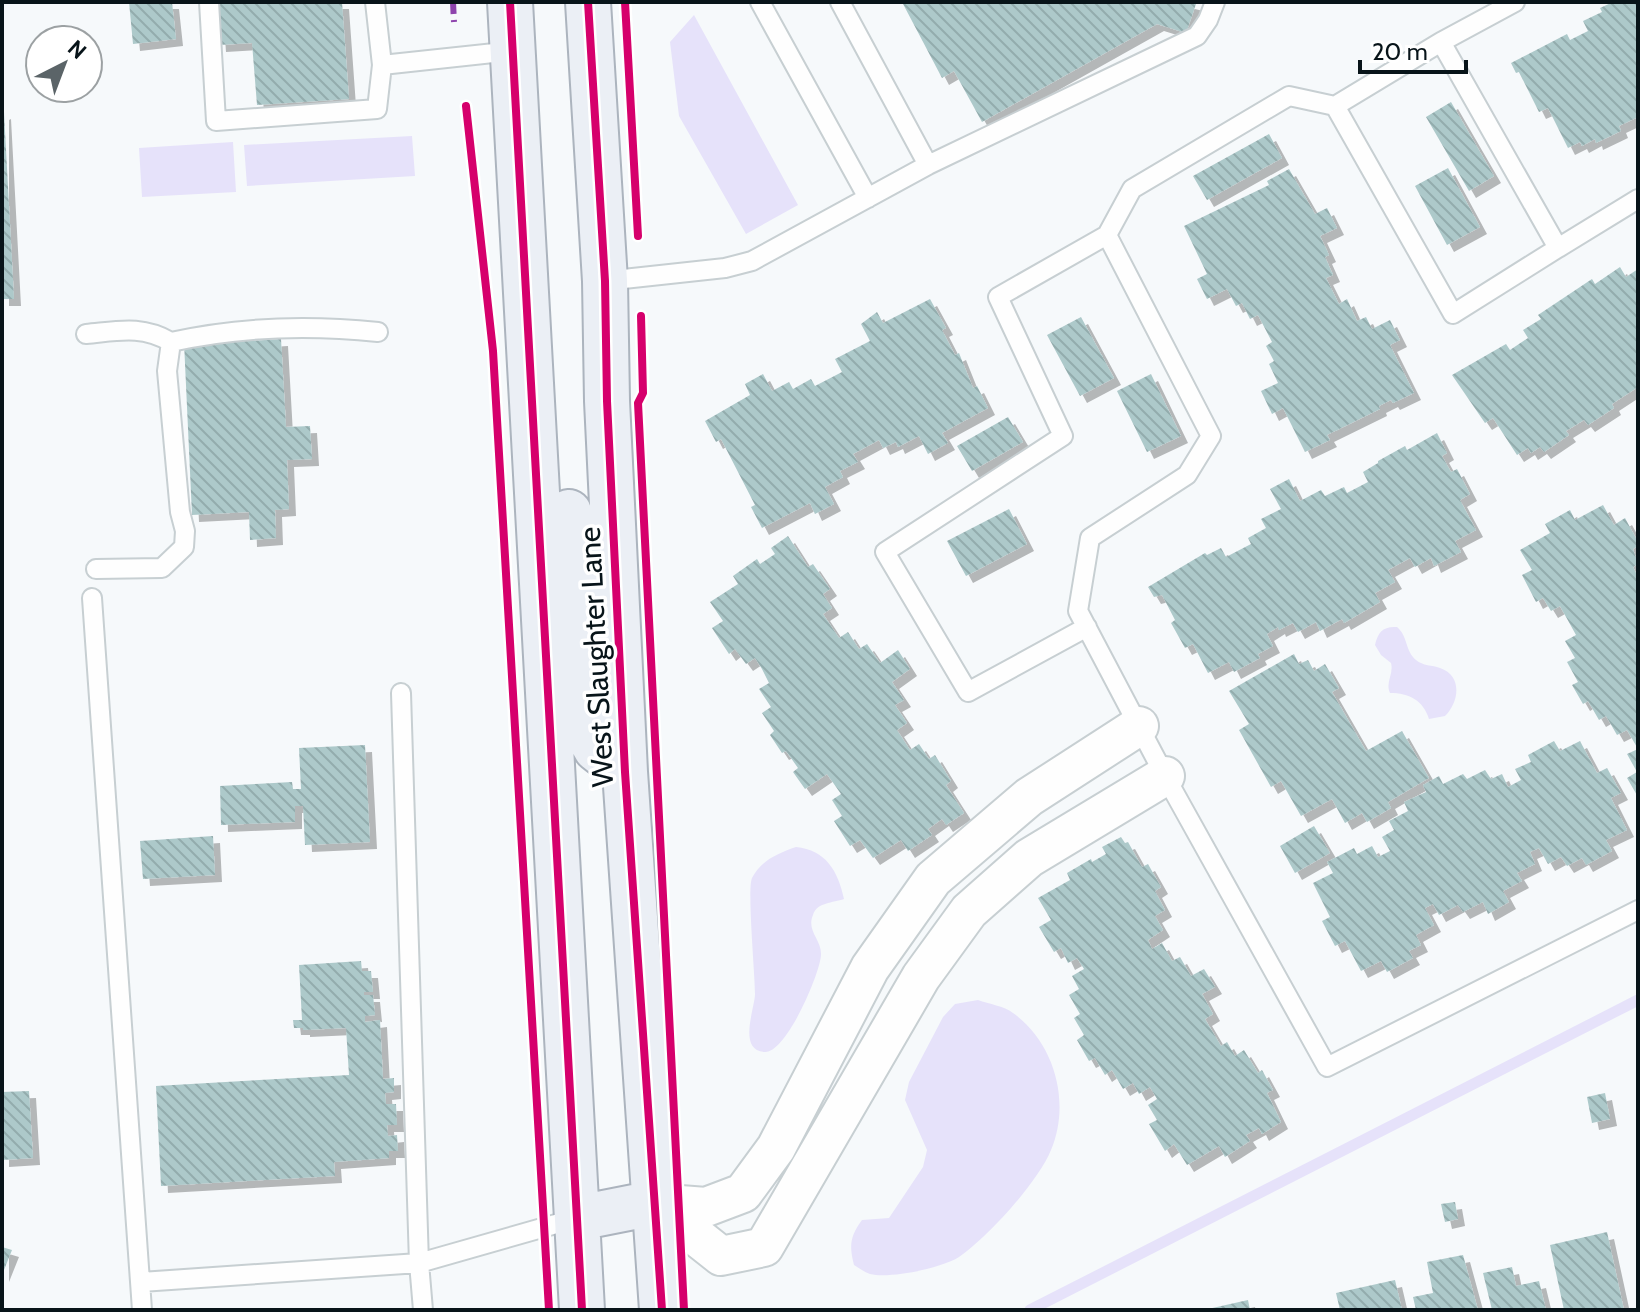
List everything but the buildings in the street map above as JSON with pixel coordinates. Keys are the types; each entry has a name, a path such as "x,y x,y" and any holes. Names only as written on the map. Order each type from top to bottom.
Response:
{"main road":[{"name":"West Slaughter Lane","path":"510,2 582,1310"},
{"name":"West Slaughter Lane","path":"588,2 605,281 607,401 625,772 662,1310"},
{"path":"532,408 553,410 559,415 561,424 584,728 596,749 625,772"},
{"path":"578,1218 654,1203"}],"street":[{"path":"654,1203 706,1207 743,1193 776,1148 870,968 933,879 1029,797 1139,726"},
{"path":"654,1203 721,1256 764,1247 921,977 969,911 1029,858 1165,776"}],"lane":[{"path":"209,2 216,121 377,109 382,65 375,2"},
{"path":"760,2 868,198"},
{"path":"840,2 928,165"},
{"path":"605,281 725,268 752,261 928,165 1197,36 1215,2"},
{"path":"1087,627 968,692 885,552 1063,436 998,297 1107,235 1132,189 1289,96 1335,106 1515,2"},
{"path":"1441,42 1558,248"},
{"path":"382,65 512,51"},
{"path":"1335,106 1453,314 1638,199"},
{"path":"1107,235 1211,436 1187,475 1090,538 1078,611 1165,776 1327,1067 1638,910"},
{"path":"86,334 132,330 154,332 171,342 212,333 334,327 378,332"},
{"path":"96,569 162,568 184,547 185,531 180,512 167,371 171,342"},
{"path":"92,598 142,1310"},
{"path":"401,693 423,1310"},
{"path":"141,1282 419,1263 578,1218"}],"shaded area":[{"path":"694,15 798,205 746,234 679,116 670,42"},
{"path":"412,136 415,176 247,186 244,145"},
{"path":"233,142 236,192 142,197 139,148"},
{"path":"1397,627 1416,660 1440,668 1452,677 1456,697 1445,716 1429,719 1414,699 1390,693 1391,663 1375,645 1382,631"},
{"path":"796,847 823,857 838,879 844,899 822,905 815,911 811,926 821,955 815,978 792,1027 773,1049 765,1052 757,1050 750,1037 755,994 752,878 765,862"},
{"path":"978,1000 1013,1013 1028,1026 1049,1057 1059,1094 1057,1132 1051,1150 1045,1163 1011,1208 959,1257 916,1272 890,1275 868,1273 854,1265 851,1247 855,1231 862,1220 889,1218 923,1167 927,1150 905,1100 909,1082 943,1017 955,1004"}],"waterway":[{"path":"1030,1310 1638,1000"}],"marked path":[{"path":"453,2 454,22"}],"cycle path":[{"path":"510,2 582,1310"},
{"path":"588,2 605,281 607,401 625,772 662,1310"},
{"path":"625,2 638,236"},
{"path":"466,106 493,351 549,1310"},
{"path":"641,316 643,393 638,403 684,1310"}]}
